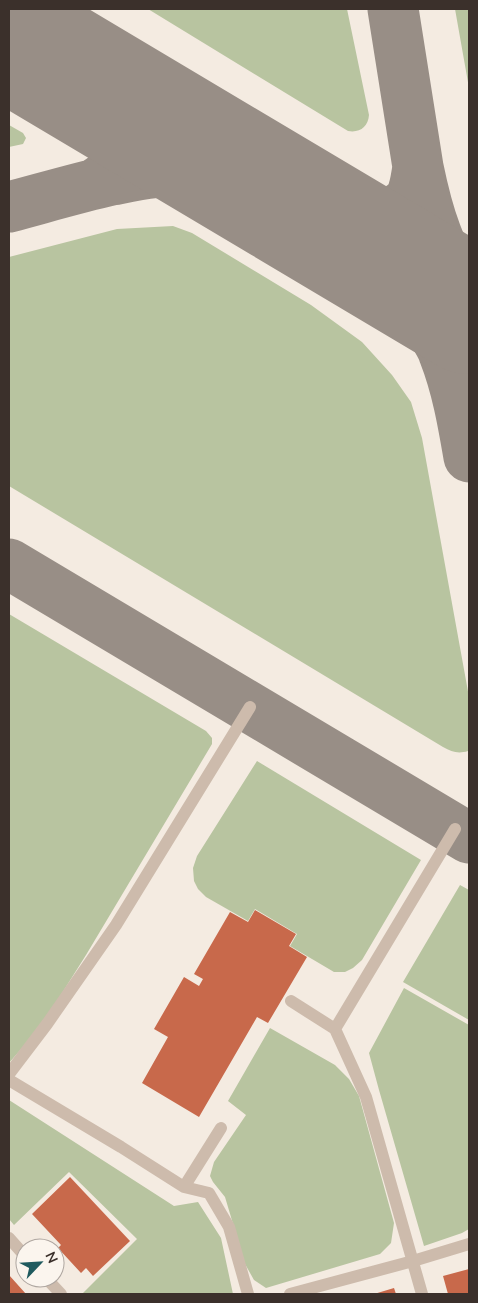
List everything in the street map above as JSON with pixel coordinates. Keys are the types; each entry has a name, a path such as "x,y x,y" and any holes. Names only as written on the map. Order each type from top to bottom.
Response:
{"lane":[{"path":"9,1074 47,1024 116,925 250,707"},
{"path":"335,1029 455,829"},
{"path":"290,1001 335,1029 366,1096 422,1294"},
{"path":"9,1080 184,1187 209,1193 228,1227 248,1294"},
{"path":"184,1187 221,1128"},
{"path":"290,1294 469,1244"}],"green space":[{"path":"148,9 347,9 369,115 367,123 360,130 348,131"},
{"path":"455,9 469,9 469,88"},
{"path":"9,125 23,133 26,138 23,144 9,147"},
{"path":"173,226 192,233 311,305 362,342 392,375 411,402 422,438 469,697 468,751 455,752 443,747 9,486 9,257 117,229"},
{"path":"9,614 206,731 212,738 212,744 42,1025 9,1063"},
{"path":"257,761 421,860 362,960 345,972 334,972 290,946 297,934 255,909 248,921 206,897 198,889 194,881 193,868 197,856"},
{"path":"460,885 469,890 469,1020 403,982"},
{"path":"404,988 469,1025 469,1229 424,1246 369,1053"},
{"path":"270,1028 335,1065 349,1079 359,1096 394,1223 391,1243 380,1254 266,1288 254,1280 245,1264 225,1197 210,1176 214,1162 246,1115 228,1101"},
{"path":"9,1100 174,1206 198,1202 221,1238 233,1294 82,1294 137,1239 69,1172 14,1225 9,1219"}],"building":[{"path":"255,910 296,934 289,946 307,957 268,1023 257,1017 199,1117 142,1083 168,1037 154,1029 184,977 199,986 203,979 194,974 230,912 248,922"},
{"path":"70,1177 130,1241 93,1276 86,1268 81,1273 65,1256 65,1238 54,1238 32,1214"},
{"path":"469,1269 469,1294 448,1294 443,1276"},
{"path":"9,1275 15,1282 15,1288 21,1288 26,1294 9,1294"},
{"path":"394,1288 396,1294 374,1294"}],"taxiway":[{"path":"322,223 356,226 372,222 404,205 414,189 418,167 393,9"},
{"path":"96,183 109,174 118,164 123,154 125,143 120,119 107,94"},
{"path":"418,167 430,217 442,249 459,279 469,292"},
{"path":"9,207 112,180 161,172 202,175 276,195"},
{"path":"322,223 384,272 412,300 423,316 441,346 449,366 469,457"},
{"path":"9,564 469,838"}],"runway":[{"path":"9,36 469,310"}]}
